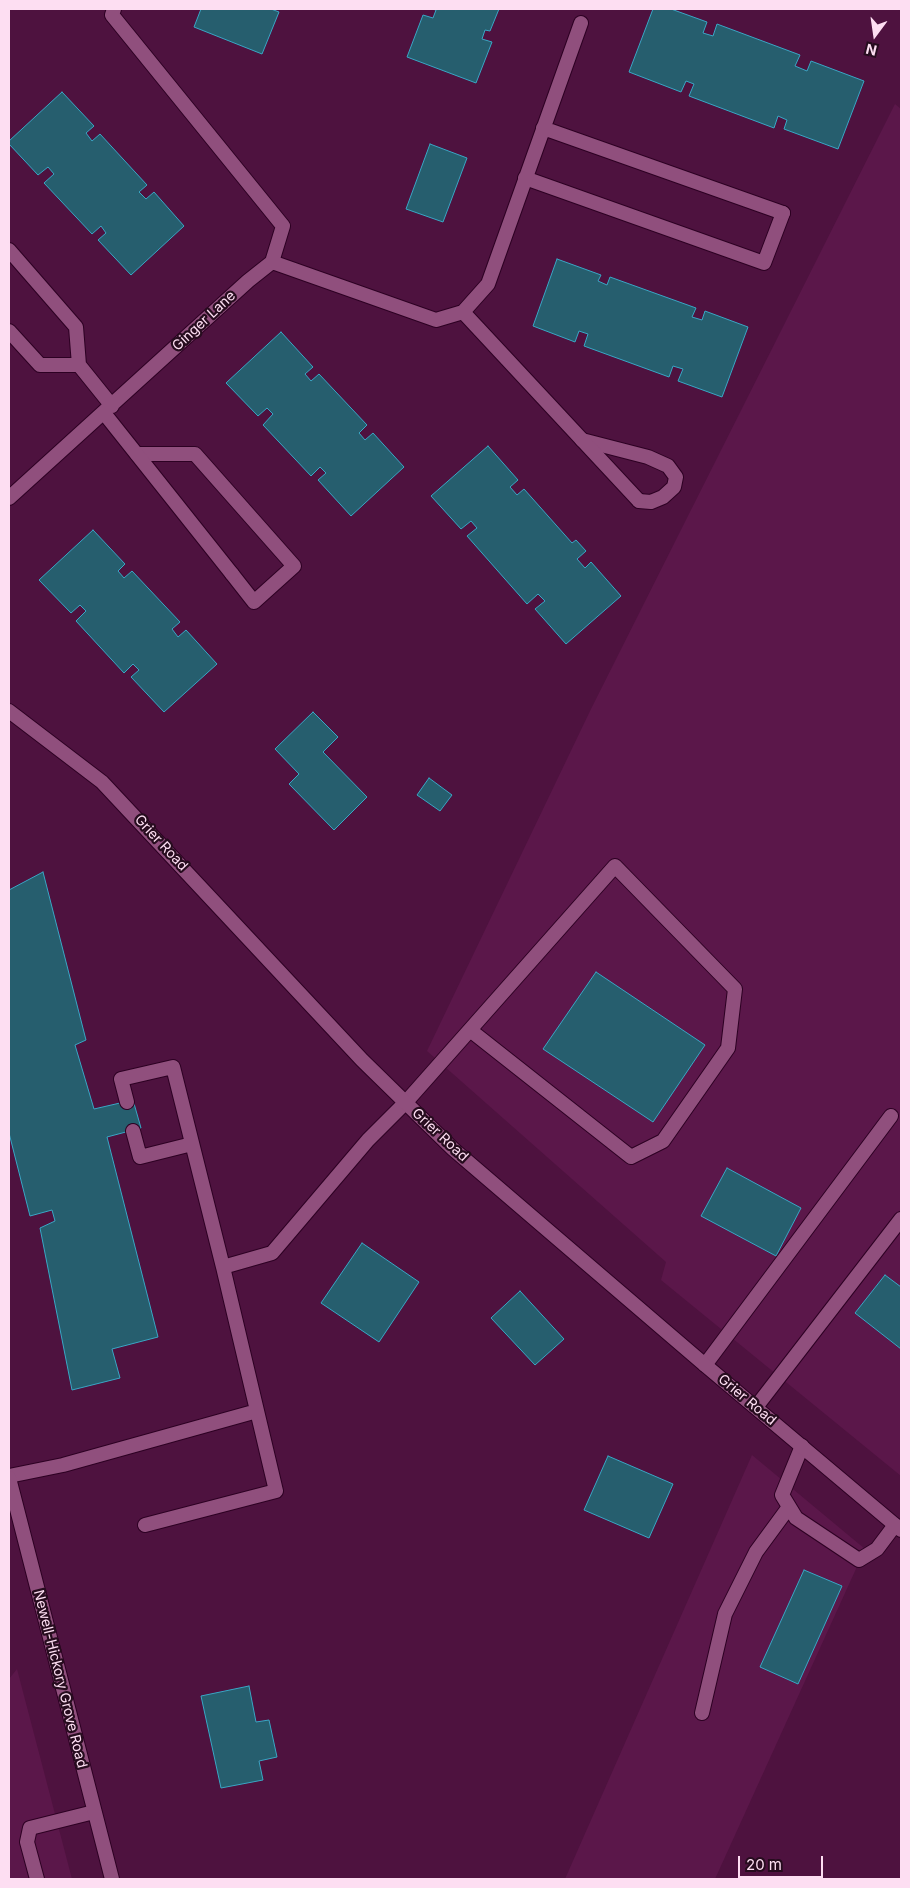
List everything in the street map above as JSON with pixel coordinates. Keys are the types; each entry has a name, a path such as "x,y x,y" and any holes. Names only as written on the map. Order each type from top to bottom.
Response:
{"street":[{"path":"111,11 283,226 272,262 436,320 463,312 488,284 581,23"},
{"path":"526,178 764,264 783,213 543,128"},
{"path":"9,250 76,327 79,365 136,454 254,602 294,566 195,454 136,454"},
{"name":"Ginger Lane","path":"9,498 248,281 272,262"},
{"path":"463,312 582,440 639,501 651,502 663,498 674,487 676,477 668,466 648,457 582,440"},
{"path":"9,331 40,365 79,365"},
{"name":"Grier Road","path":"9,711 102,782 362,1060 453,1149 898,1527"},
{"path":"223,1267 272,1253 368,1140 406,1102 615,866 735,989 728,1048 663,1141 632,1157 470,1030"},
{"path":"127,1102 121,1079 173,1067 276,1490 145,1525"},
{"path":"705,1365 891,1116"},
{"path":"133,1131 140,1158 192,1144"},
{"path":"756,1407 901,1219"},
{"path":"9,1477 63,1465 257,1411"},
{"path":"802,1446 782,1494 796,1518 859,1560 876,1550 898,1527"},
{"name":"Newell-Hickory Grove Road","path":"9,1477 112,1879"},
{"path":"702,1713 725,1614 756,1552 789,1507"},
{"path":"37,1879 27,1842 30,1828 94,1812"}],"shaded area":[{"path":"895,104 901,109 901,1476 661,1280 666,1262 427,1051 591,709"},
{"path":"752,1455 865,1549 715,1879 565,1879"},
{"path":"17,1669 72,1879 9,1879 9,1679"}],"building":[{"path":"201,9 271,9 279,12 262,54 194,27"},
{"path":"432,9 499,9 490,31 485,30 482,39 492,42 476,83 407,57 423,15 433,18 436,10"},
{"path":"653,9 671,9 707,22 703,33 713,36 717,24 800,55 795,66 807,71 811,61 864,81 838,149 784,129 787,120 778,116 774,128 689,96 694,84 686,81 681,92 629,72"},
{"path":"62,92 94,126 86,133 92,141 100,134 147,185 139,192 146,199 154,192 184,226 131,275 98,240 106,233 101,226 92,234 44,183 54,174 48,167 38,175 9,144 9,141"},
{"path":"430,144 467,158 443,222 406,209"},
{"path":"557,259 601,275 598,281 607,285 610,277 696,308 692,317 702,320 705,311 748,327 722,397 678,381 683,369 673,366 669,377 584,346 588,334 579,331 575,342 533,326"},
{"path":"281,332 313,367 305,374 311,381 319,374 367,425 359,433 365,440 373,433 404,467 351,516 318,480 326,473 320,467 311,476 263,425 273,414 267,408 258,416 226,383"},
{"path":"488,446 518,480 510,487 517,495 524,489 572,543 576,540 586,551 577,559 585,568 591,562 621,596 566,644 535,609 545,601 538,594 527,604 467,536 477,528 471,521 461,529 431,496"},
{"path":"93,530 125,564 118,571 124,578 132,571 180,622 172,629 178,637 186,630 217,664 164,712 131,677 139,670 133,664 124,673 76,621 86,611 80,605 71,613 39,580"},
{"path":"313,712 338,737 323,752 367,797 334,830 289,784 299,774 275,749"},
{"path":"429,778 452,795 440,811 417,795"},
{"path":"43,872 86,1040 75,1045 94,1109 133,1100 141,1128 107,1137 158,1337 112,1349 120,1378 72,1390 40,1228 55,1221 52,1210 30,1216 9,1133 9,890"},
{"path":"596,972 705,1045 653,1122 543,1049"},
{"path":"727,1168 801,1208 776,1256 701,1216"},
{"path":"362,1243 419,1282 379,1342 321,1303"},
{"path":"885,1275 901,1287 901,1349 855,1313"},
{"path":"520,1291 564,1339 535,1365 491,1318"},
{"path":"608,1456 673,1484 649,1538 584,1510"},
{"path":"804,1570 842,1586 798,1684 760,1667"},
{"path":"249,1686 256,1722 269,1720 277,1757 259,1761 263,1780 221,1788 201,1696"}]}
